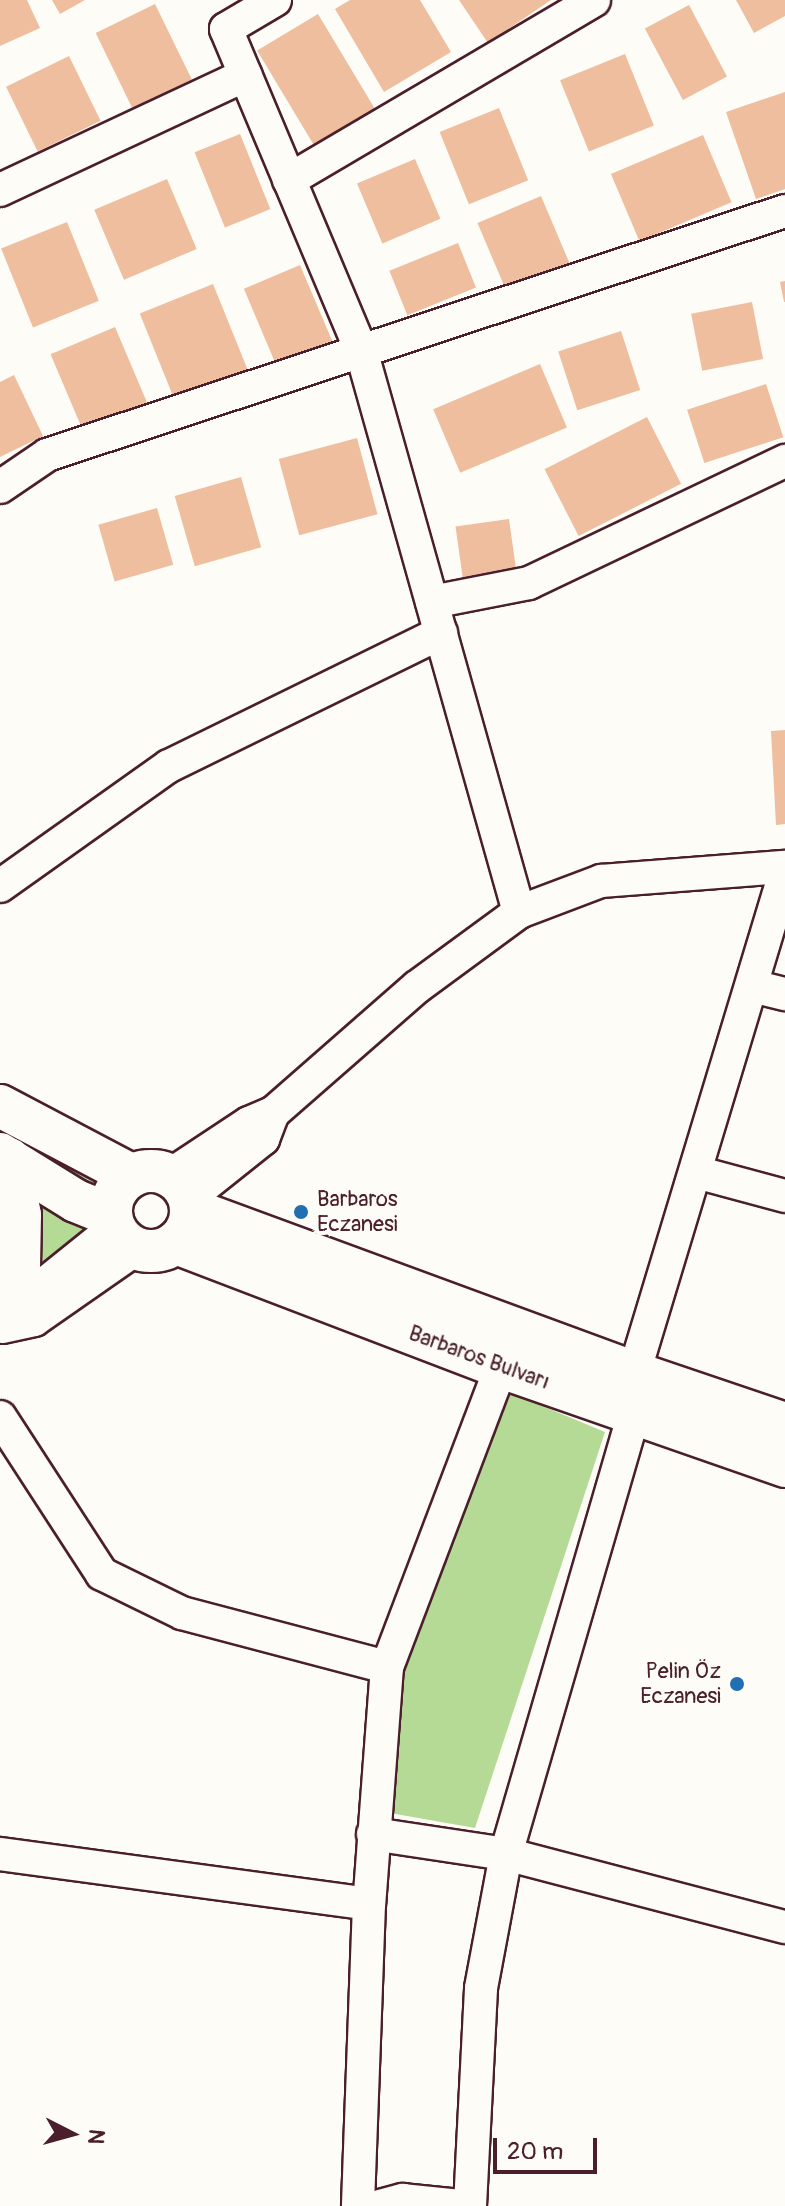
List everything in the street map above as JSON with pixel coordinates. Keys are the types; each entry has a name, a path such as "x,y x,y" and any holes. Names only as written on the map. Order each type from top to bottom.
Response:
{"street":[{"path":"275,0 226,29 361,350 519,912"},
{"path":"289,180 594,0"},
{"path":"0,190 245,75"},
{"path":"0,487 47,455 785,211"},
{"path":"432,602 529,583 785,461"},
{"path":"0,886 169,766 441,633"},
{"path":"4,1324 22,1302 263,1139 273,1113 417,987 519,912 601,881 785,867"},
{"path":"470,2206 481,1988 506,1854 696,1172 785,873"},
{"path":"752,986 785,994"},
{"name":"Barbaros Bulvarı","path":"0,1106 152,1212 501,1367 785,1424"},
{"path":"4,1324 19,1268 20,1215 5,1157"},
{"name":"Barbaros Bulvarı","path":"5,1157 76,1201 152,1212 634,1393 785,1466"},
{"path":"696,1172 785,1196"},
{"path":"358,2206 369,1904 387,1667 501,1367"},
{"path":"0,1417 102,1574 182,1613 387,1667"},
{"path":"373,1834 506,1854 785,1927"},
{"path":"0,1854 369,1904"},
{"path":"380,2206 403,2200 462,2206"}],"green space":[{"path":"0,1117 112,1174 94,1200 0,1134"},
{"path":"31,1194 88,1230 33,1282"},
{"path":"494,1386 605,1432 475,1828 390,1813 387,1667"}],"building":[{"path":"0,0 27,0 40,28 0,46"},
{"path":"52,0 85,0 60,14"},
{"path":"350,0 420,0 451,52 384,92 335,9"},
{"path":"459,0 551,0 488,43"},
{"path":"736,0 785,0 785,16 754,33"},
{"path":"155,4 192,79 133,108 96,33"},
{"path":"689,5 727,77 683,100 645,28"},
{"path":"318,14 375,109 314,146 257,51"},
{"path":"625,54 654,125 589,152 560,80"},
{"path":"69,56 101,121 38,151 6,87"},
{"path":"785,92 785,189 756,199 726,112"},
{"path":"499,108 528,180 469,204 440,132"},
{"path":"240,134 270,209 225,227 195,152"},
{"path":"703,135 732,202 639,241 611,174"},
{"path":"415,159 440,219 382,243 357,184"},
{"path":"167,179 197,249 124,280 94,210"},
{"path":"541,196 570,265 507,292 477,223"},
{"path":"67,222 99,301 33,327 1,249"},
{"path":"458,243 476,288 407,315 389,271"},
{"path":"300,265 332,341 276,365 244,289"},
{"path":"785,281 785,302 784,302 780,282"},
{"path":"213,284 247,369 174,399 140,314"},
{"path":"752,302 763,359 702,371 691,314"},
{"path":"115,327 147,402 83,430 51,354"},
{"path":"621,331 640,390 577,410 558,351"},
{"path":"540,364 567,428 460,473 433,409"},
{"path":"14,375 43,436 0,457 0,382"},
{"path":"766,384 783,437 704,463 687,410"},
{"path":"647,417 681,484 579,536 545,469"},
{"path":"357,438 377,514 299,535 279,459"},
{"path":"241,477 261,547 195,566 175,496"},
{"path":"157,508 173,565 115,582 98,525"},
{"path":"509,519 516,570 463,578 456,527"},
{"path":"785,730 785,824 776,825 771,731"}],"place":[{"name":"Barbaros Eczanesi","path":"301,1212"},
{"name":"Pelin Öz Eczanesi","path":"737,1684"}]}
